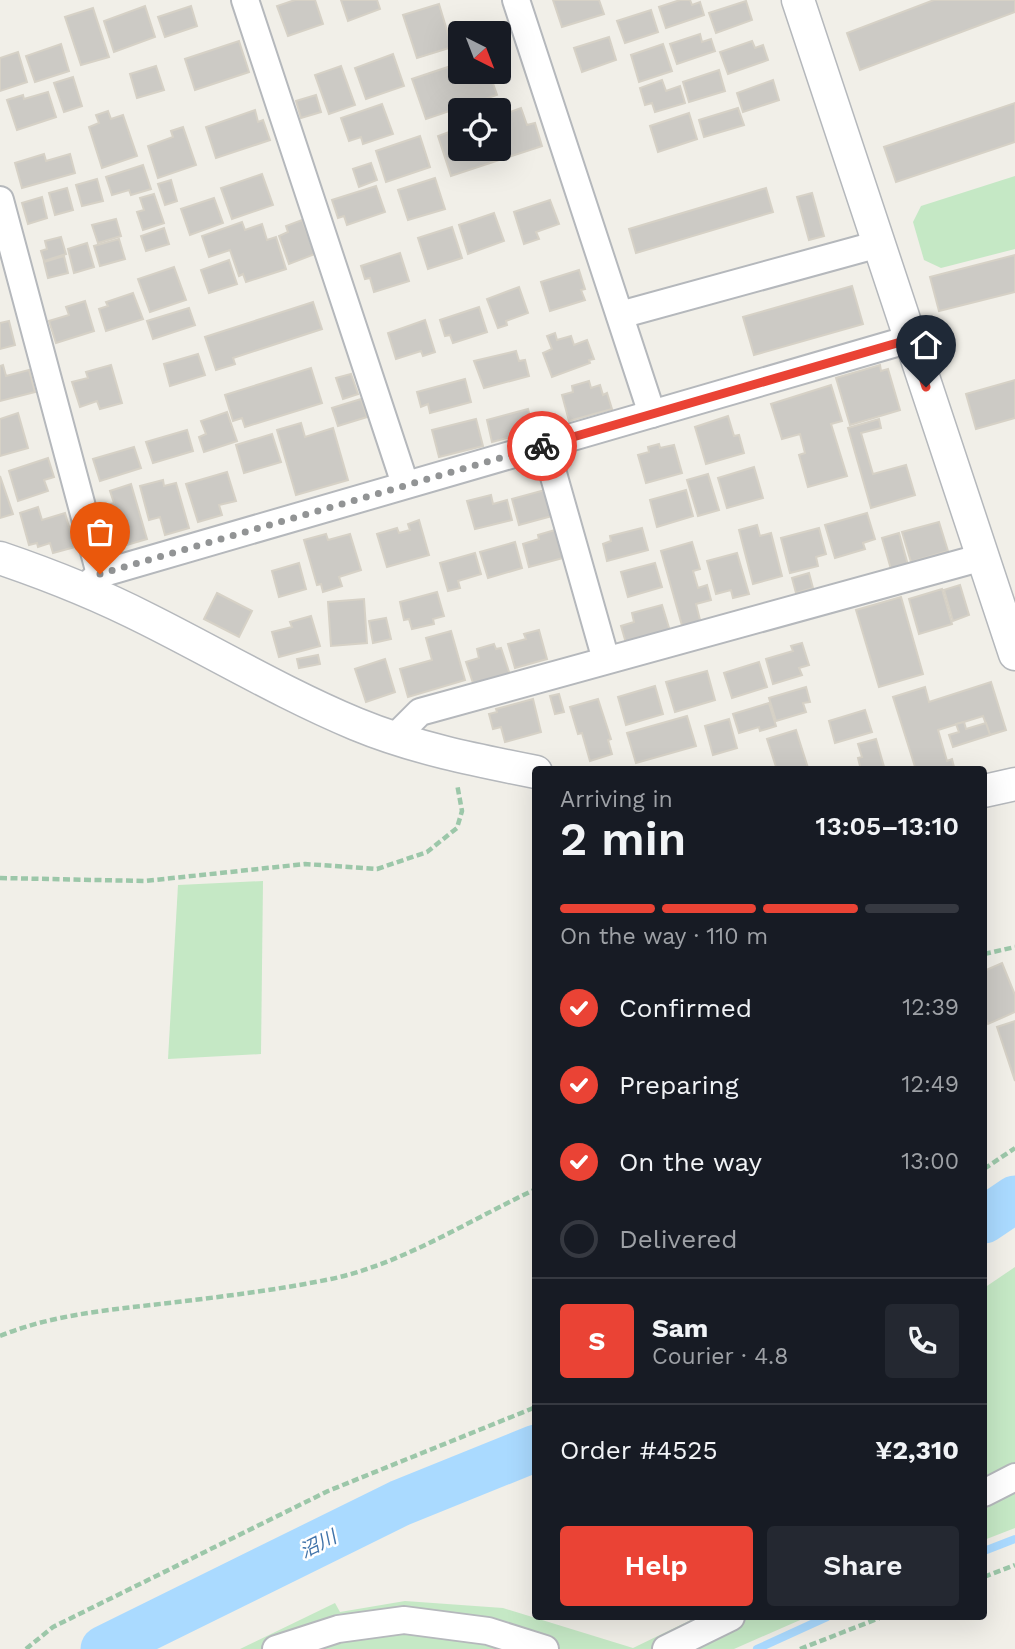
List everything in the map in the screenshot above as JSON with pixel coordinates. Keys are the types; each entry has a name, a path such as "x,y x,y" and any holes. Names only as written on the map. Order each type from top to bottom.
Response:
{"street":[{"path":"245,0 405,484"},
{"path":"516,0 652,414"},
{"path":"798,0 1015,654"},
{"path":"0,200 92,581"},
{"path":"620,315 879,244"},
{"path":"92,581 405,484 911,339"},
{"path":"545,445 606,660"},
{"path":"394,738 420,712 983,557"},
{"path":"0,558 92,581 145,618 295,697 357,724 453,755 532,771"},
{"path":"987,790 1015,784"},
{"path":"987,1491 1015,1477"},
{"path":"276,1649 338,1629 404,1620 488,1631 545,1649"},
{"path":"666,1649 726,1620"}],"path":[{"path":"0,878 145,881 305,864 377,869 427,852 457,828 462,811 453,755"},
{"path":"987,953 1015,947"},
{"path":"987,1167 1015,1148"},
{"path":"0,1336 68,1315 226,1296 332,1279 371,1267 532,1191"},
{"path":"26,1649 53,1627 328,1491 532,1409"},
{"path":"987,1576 1015,1565"},
{"path":"800,1649 874,1620"}],"green space":[{"path":"1015,176 1015,249 941,268 924,260 913,222 921,206"},
{"path":"263,881 261,1054 168,1059 178,885"},
{"path":"1015,1267 1015,1528 987,1539 987,1286"},
{"path":"405,1601 503,1608 532,1617 532,1620 542,1620 633,1648 691,1620 800,1620 734,1649 240,1649 335,1603 340,1612"}],"building":[{"path":"295,0 315,0 323,24 288,36 277,6"},
{"path":"341,0 377,0 380,9 348,21"},
{"path":"553,0 599,0 604,14 562,27"},
{"path":"680,0 690,0 692,5 700,2 704,15 666,28 659,7"},
{"path":"934,0 1015,0 1015,12 860,70 847,33"},
{"path":"746,1 752,20 716,33 709,13"},
{"path":"439,4 448,34 448,48 417,58 403,15"},
{"path":"145,6 155,37 114,52 104,21"},
{"path":"191,6 197,26 165,37 158,17"},
{"path":"93,8 109,57 81,65 65,17"},
{"path":"651,10 658,32 625,43 617,21"},
{"path":"700,34 702,42 711,39 715,51 677,64 670,44"},
{"path":"609,37 616,60 582,72 574,48"},
{"path":"239,41 249,72 195,90 185,59"},
{"path":"752,41 755,48 763,45 768,60 728,74 720,52"},
{"path":"61,44 69,71 35,82 26,56"},
{"path":"663,44 672,71 639,82 631,55"},
{"path":"18,52 27,82 0,91 0,58"},
{"path":"393,54 404,86 366,99 355,68"},
{"path":"156,66 164,90 137,98 130,74"},
{"path":"341,66 355,105 329,114 315,75"},
{"path":"448,67 448,84 493,84 497,95 488,98 448,98 448,112 426,119 412,79"},
{"path":"719,70 725,91 689,102 683,82"},
{"path":"73,77 82,106 64,112 54,83"},
{"path":"662,80 666,91 680,86 685,103 655,112 652,103 645,105 640,88"},
{"path":"773,80 779,100 743,112 737,93"},
{"path":"48,92 56,117 17,130 7,100 23,95 24,99"},
{"path":"316,95 321,112 301,118 296,101"},
{"path":"1015,103 1015,142 896,182 884,147"},
{"path":"382,104 393,134 363,144 361,137 349,141 341,118"},
{"path":"521,108 527,125 535,123 542,146 511,156 511,112"},
{"path":"738,108 744,125 704,137 699,120"},
{"path":"255,110 258,122 263,120 270,140 216,158 206,127"},
{"path":"108,111 111,119 123,115 137,156 102,168 89,127 99,123 96,115"},
{"path":"689,113 697,139 658,152 650,126"},
{"path":"183,127 196,165 158,178 148,146 173,137 171,131"},
{"path":"448,132 448,161 496,161 451,176 438,136"},
{"path":"420,136 430,167 386,182 376,151"},
{"path":"44,154 46,161 70,154 75,173 22,188 15,163"},
{"path":"371,163 377,180 359,187 353,169"},
{"path":"143,165 151,189 131,195 129,190 112,195 106,177"},
{"path":"262,174 273,205 232,219 221,188"},
{"path":"435,178 445,209 408,220 398,190"},
{"path":"97,179 103,201 82,206 76,185"},
{"path":"171,180 177,201 165,205 158,184"},
{"path":"376,186 385,212 347,225 344,216 338,218 332,200"},
{"path":"67,188 73,210 55,215 49,193"},
{"path":"766,188 773,212 636,253 629,229"},
{"path":"812,193 824,236 809,240 797,197"},
{"path":"154,194 164,223 143,230 137,212 144,210 140,198"},
{"path":"42,197 47,218 28,224 22,203"},
{"path":"214,198 223,223 190,235 181,209"},
{"path":"550,200 559,224 536,232 539,239 524,244 514,212"},
{"path":"494,213 504,241 468,254 459,225"},
{"path":"116,219 121,236 98,243 92,225"},
{"path":"302,220 315,254 289,264 279,236 288,232 286,226"},
{"path":"242,222 245,230 262,224 267,240 276,237 286,269 246,282 243,274 239,276 230,250 209,257 202,236"},
{"path":"452,227 462,258 428,269 418,238"},
{"path":"164,228 169,244 146,251 141,236"},
{"path":"61,237 66,254 44,261 41,251 47,249 45,241"},
{"path":"119,239 125,259 100,266 94,246"},
{"path":"87,243 94,267 74,273 68,249"},
{"path":"400,253 409,281 374,292 370,278 365,279 361,266"},
{"path":"1015,255 1015,292 939,311 930,277"},
{"path":"64,256 68,273 48,278 44,262"},
{"path":"229,260 237,284 209,293 201,270"},
{"path":"174,267 186,300 150,312 138,279"},
{"path":"579,270 585,289 581,290 585,300 550,311 541,282"},
{"path":"852,286 863,324 754,355 743,317"},
{"path":"519,287 528,313 506,321 507,325 498,328 487,299"},
{"path":"133,293 143,319 106,331 99,309 108,306 106,302"},
{"path":"85,301 94,331 56,343 49,321 69,315 66,307"},
{"path":"313,302 322,329 233,358 235,364 216,370 205,337"},
{"path":"479,307 487,332 453,343 450,335 445,336 440,320"},
{"path":"189,308 195,325 153,339 147,321"},
{"path":"425,320 435,352 423,356 421,351 396,359 388,333"},
{"path":"9,321 15,345 0,349 0,323"},
{"path":"555,333 557,340 571,336 574,345 587,340 594,359 589,360 590,363 552,377 543,353 552,349 547,336"},
{"path":"516,351 519,361 525,360 529,376 484,388 474,361"},
{"path":"198,354 205,375 170,386 164,364"},
{"path":"3,365 6,376 29,370 35,392 0,401 0,366"},
{"path":"111,365 122,403 100,409 97,401 80,407 72,382 88,378 86,372"},
{"path":"880,365 881,371 888,369 900,410 850,425 836,378"},
{"path":"311,368 322,403 245,427 242,418 233,421 225,395"},
{"path":"351,374 358,394 343,399 336,378"},
{"path":"465,379 471,402 430,413 428,404 421,407 417,392"},
{"path":"1015,380 1015,418 976,429 966,394"},
{"path":"589,381 591,388 600,385 603,395 607,393 612,409 569,421 562,395 573,392 572,386"},
{"path":"831,385 842,421 831,424 847,476 808,487 799,455 805,453 800,434 782,439 771,404"},
{"path":"361,399 367,417 338,426 332,408"},
{"path":"528,409 534,431 492,442 487,420"},
{"path":"227,412 237,441 204,452 199,437 206,434 201,421"},
{"path":"18,413 28,448 0,456 0,419"},
{"path":"728,416 734,436 739,435 744,453 706,464 695,427"},
{"path":"476,419 483,446 439,457 432,430"},
{"path":"879,419 881,428 861,433 873,474 906,465 915,495 871,508 848,428"},
{"path":"301,423 305,437 333,428 348,480 296,495 277,430"},
{"path":"187,430 193,451 153,463 146,442"},
{"path":"272,434 281,462 244,473 236,445"},
{"path":"659,444 660,448 674,445 682,473 646,483 638,455 649,452 648,447"},
{"path":"134,447 141,468 100,481 93,459"},
{"path":"48,458 54,477 44,480 48,491 18,501 9,471"},
{"path":"754,467 763,498 727,508 718,478"},
{"path":"227,472 236,501 219,505 222,515 198,522 186,484"},
{"path":"708,474 719,510 698,516 687,480"},
{"path":"0,476 13,514 0,518"},
{"path":"163,480 164,486 176,483 189,528 165,535 160,517 149,520 140,486"},
{"path":"131,484 147,539 113,549 101,507 114,503 110,491"},
{"path":"545,490 552,516 519,525 512,499"},
{"path":"686,490 693,516 657,527 650,500"},
{"path":"491,495 493,504 507,500 512,520 475,529 467,501"},
{"path":"38,507 42,520 65,513 75,547 53,553 50,543 38,547 37,543 29,545 20,513"},
{"path":"867,513 875,539 863,543 865,549 835,558 825,525"},
{"path":"419,520 429,555 387,567 377,534 397,528 399,533 410,530 408,524"},
{"path":"939,522 948,551 911,562 902,532"},
{"path":"757,525 760,536 771,533 782,576 753,584 739,530"},
{"path":"642,528 648,550 607,561 603,544 611,541 610,536"},
{"path":"819,528 826,554 816,557 818,566 790,573 781,538"},
{"path":"555,530 563,558 529,567 523,544 539,539 538,535"},
{"path":"899,533 908,565 891,569 882,538"},
{"path":"326,534 328,540 350,534 361,570 339,577 342,586 323,592 321,584 317,585 304,540"},
{"path":"515,542 522,568 488,578 480,552"},
{"path":"692,542 700,569 693,571 698,588 707,585 711,600 696,604 701,624 683,629 661,551"},
{"path":"475,553 481,574 458,581 460,588 448,591 440,563"},
{"path":"737,553 749,594 733,598 731,590 716,594 707,561"},
{"path":"299,563 306,589 279,597 272,571"},
{"path":"655,563 662,587 628,597 621,572"},
{"path":"809,573 813,588 796,593 792,578"},
{"path":"960,585 969,615 953,621 944,590"},
{"path":"942,589 952,624 919,634 909,599"},
{"path":"437,592 444,616 433,619 434,624 412,629 409,619 404,620 400,602"},
{"path":"217,593 252,611 239,637 204,619"},
{"path":"901,597 923,674 879,687 856,610"},
{"path":"364,599 367,643 331,646 328,602"},
{"path":"662,605 670,631 626,643 621,626 634,622 632,613"},
{"path":"311,616 320,646 279,657 272,632 292,627 290,622"},
{"path":"386,618 391,639 373,643 369,621"},
{"path":"539,630 547,659 515,668 508,644 526,639 524,634"},
{"path":"451,631 465,680 408,697 400,669 432,660 426,638"},
{"path":"802,643 809,665 799,668 802,675 773,684 766,659 793,651 791,646"},
{"path":"494,644 496,649 501,648 510,675 474,686 466,662 479,658 477,649"},
{"path":"318,655 320,664 299,668 297,659"},
{"path":"385,659 395,692 366,702 355,669"},
{"path":"759,662 767,687 732,698 724,673"},
{"path":"707,671 715,700 675,712 666,682"},
{"path":"991,682 1006,730 990,735 983,716 938,730 947,761 952,759 954,766 915,766 893,697 925,687 929,702"},
{"path":"655,686 663,714 626,725 618,697"},
{"path":"806,687 810,702 803,703 806,712 776,721 769,698"},
{"path":"559,694 564,712 555,714 550,696"},
{"path":"533,699 541,732 505,742 501,727 493,729 489,714 497,712 496,709"},
{"path":"598,699 611,739 608,740 612,754 590,761 582,733 578,734 570,707"},
{"path":"769,703 776,726 760,731 759,727 739,733 733,714"},
{"path":"865,710 872,732 835,743 829,721"},
{"path":"687,716 696,746 636,763 627,733"},
{"path":"729,719 737,748 713,755 705,726"},
{"path":"964,722 966,729 986,723 990,735 953,747 949,735 959,732 956,724"},
{"path":"796,730 807,766 776,766 767,739"},
{"path":"876,739 884,766 860,766 858,758 862,757 858,744"},
{"path":"1002,963 1015,995 1015,1012 988,1024 987,1021 987,970"},
{"path":"1015,1021 1015,1081 997,1027"}],"waterway":[{"name":"沼川","path":"987,1218 1015,1199"},
{"name":"沼川","path":"104,1649 400,1503 532,1450"},
{"path":"987,1550 1015,1539"},
{"path":"757,1649 820,1620"}],"way so far":[{"path":"100,574 542,446"}],"route":[{"path":"542,446 911,339 926,387"}]}
